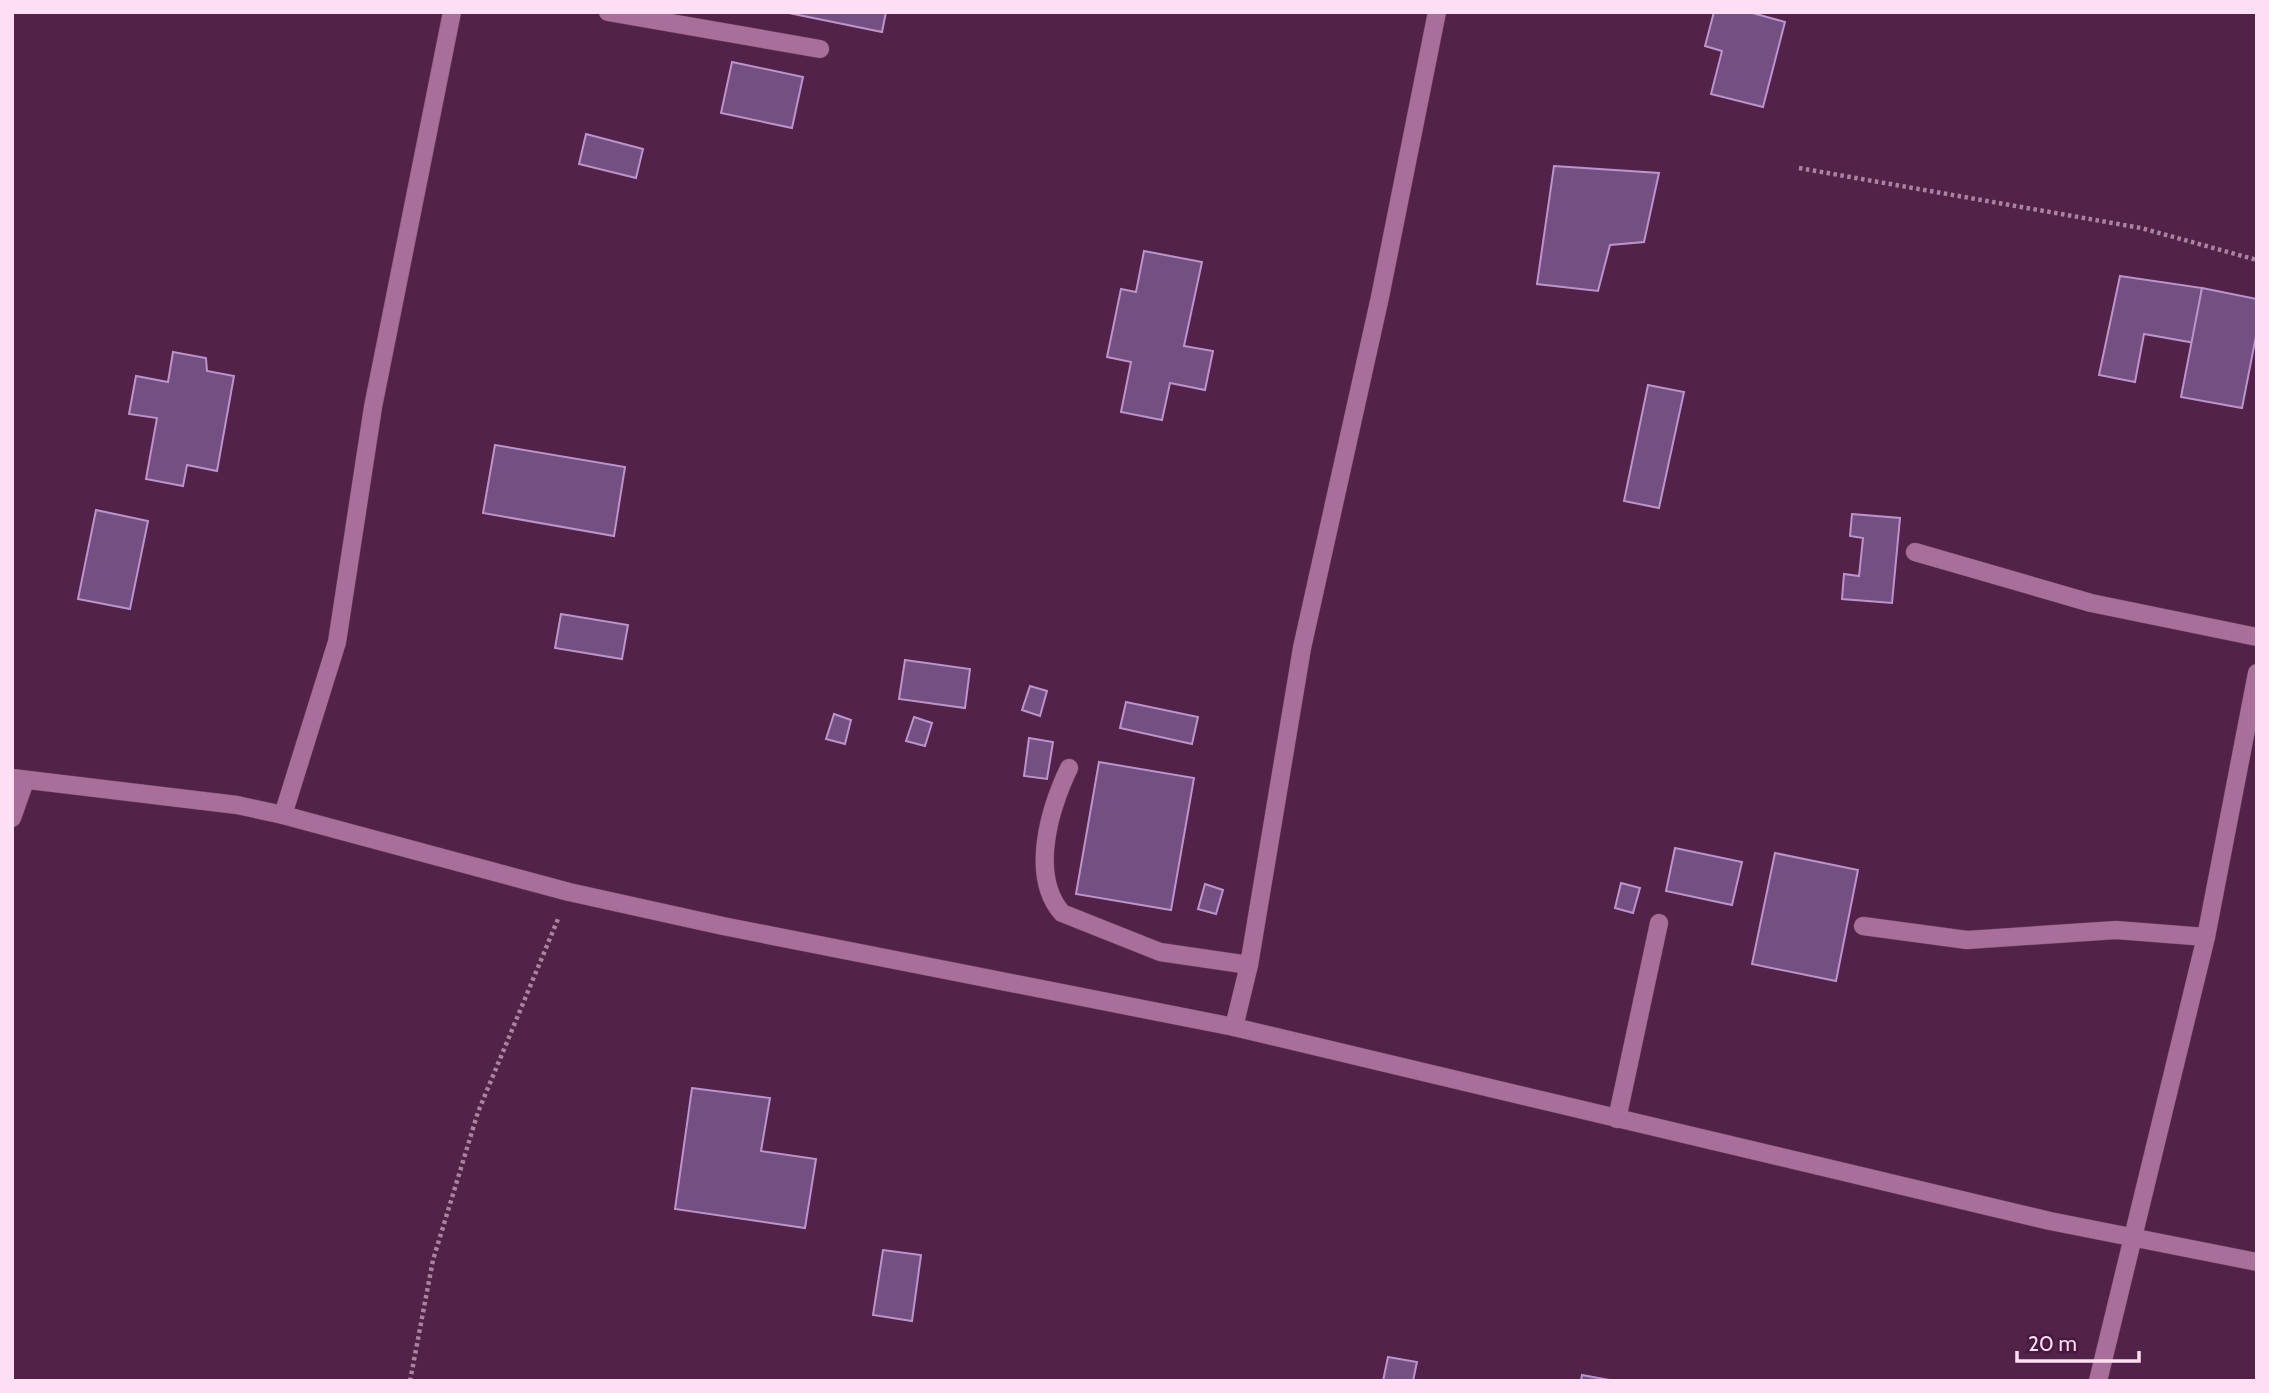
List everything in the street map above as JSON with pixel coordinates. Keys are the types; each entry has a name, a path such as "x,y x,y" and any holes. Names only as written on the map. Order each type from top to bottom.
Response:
{"street":[{"path":"283,815 337,642 373,407 452,12"},
{"path":"608,12 820,49"},
{"path":"1234,1027 1249,965 1302,648 1380,296 1437,12"},
{"path":"1915,552 2091,603 2257,637"},
{"path":"2098,1381 2206,937 2257,673"},
{"path":"1069,768 1059,789 1046,845 1045,862 1052,900 1062,913 1160,952 1249,965"},
{"path":"12,818 19,780 237,805 569,892 723,926 1234,1027 2050,1221 2133,1235 2257,1262"},
{"path":"1617,1119 1659,923"},
{"path":"1863,926 1967,940 2116,930 2206,937"}],"path":[{"path":"1799,168 2141,228 2257,260"},
{"path":"410,1381 433,1260 478,1112 569,892"}],"building":[{"path":"784,12 886,12 882,32"},
{"path":"1714,12 1749,12 1785,22 1763,107 1711,94 1722,51 1705,46"},
{"path":"732,62 803,77 792,128 721,113"},
{"path":"586,134 643,149 636,178 579,164"},
{"path":"1554,166 1659,173 1644,242 1610,245 1598,291 1537,284"},
{"path":"1144,251 1202,262 1184,346 1213,351 1205,390 1170,383 1162,420 1121,412 1131,362 1107,357 1121,289 1136,292"},
{"path":"2120,276 2202,288 2195,343 2144,334 2135,382 2099,375"},
{"path":"2202,288 2257,299 2257,331 2242,408 2181,397"},
{"path":"173,352 206,358 207,371 234,376 217,471 187,465 183,486 146,479 157,418 129,414 136,376 168,382"},
{"path":"1648,385 1684,392 1659,508 1624,501"},
{"path":"495,445 625,467 614,536 483,513"},
{"path":"96,510 148,521 130,609 78,599"},
{"path":"1852,514 1900,518 1892,603 1842,599 1844,574 1859,576 1863,538 1850,536"},
{"path":"561,614 628,625 622,659 555,648"},
{"path":"905,660 970,669 965,708 899,699"},
{"path":"1030,686 1047,691 1040,716 1022,710"},
{"path":"1126,702 1198,717 1192,744 1120,728"},
{"path":"834,714 851,720 845,744 826,739"},
{"path":"914,717 932,723 925,746 906,741"},
{"path":"1029,738 1053,742 1047,779 1024,776"},
{"path":"1099,762 1194,778 1171,910 1076,894"},
{"path":"1675,848 1742,862 1732,905 1666,891"},
{"path":"1775,853 1858,870 1836,981 1752,964"},
{"path":"1621,883 1640,888 1633,913 1615,908"},
{"path":"1205,884 1223,890 1216,914 1198,909"},
{"path":"692,1088 770,1098 761,1151 816,1159 805,1228 675,1209"},
{"path":"883,1250 921,1255 912,1321 873,1315"},
{"path":"1388,1357 1417,1362 1413,1381 1383,1381"},
{"path":"1582,1375 1615,1381 1581,1381"}]}
